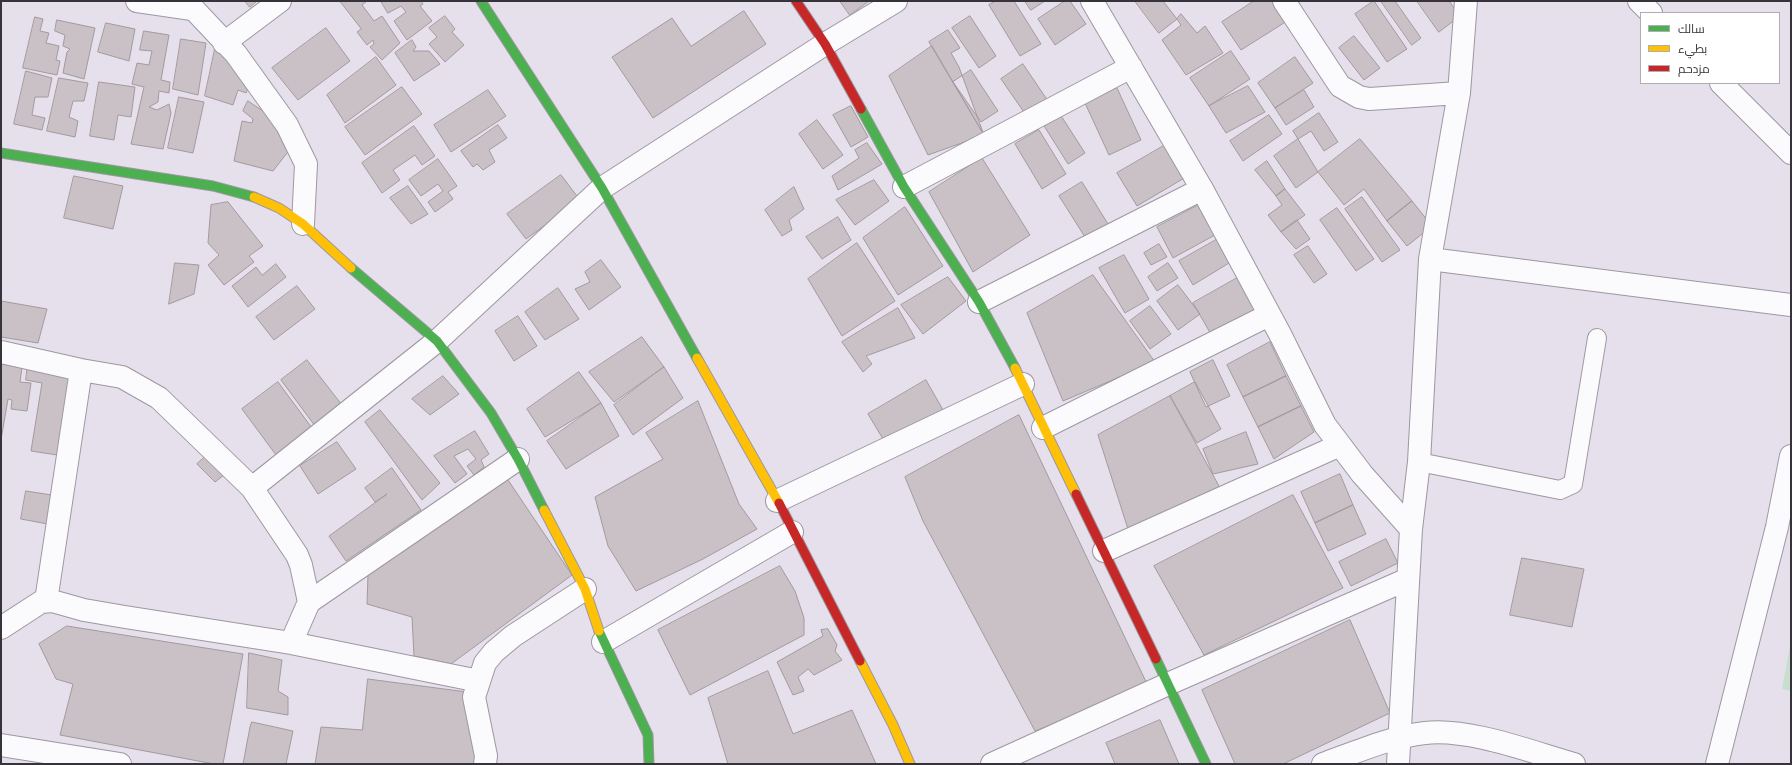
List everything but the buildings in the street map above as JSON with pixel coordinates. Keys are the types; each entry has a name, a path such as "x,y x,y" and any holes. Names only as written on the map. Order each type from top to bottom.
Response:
{"street":[{"path":"137,1 189,5 236,54 287,125 306,164 303,224"},
{"path":"224,43 280,1"},
{"path":"481,1 602,188 777,501 892,725 910,764"},
{"path":"796,1 825,44 904,187 979,302 1022,384 1206,764"},
{"path":"252,488 437,340 602,188 825,44 896,1"},
{"path":"1092,1 1202,189 1281,336 1325,425 1362,474 1411,529"},
{"path":"1284,1 1340,86 1349,93 1369,99 1459,93"},
{"path":"1398,764 1411,529 1419,462 1430,259 1459,93 1466,1"},
{"path":"1639,1 1650,12"},
{"path":"904,187 1131,67"},
{"path":"1723,84 1791,152"},
{"path":"1,153 213,186 260,200 279,208 303,224 356,273 437,340 492,413 518,459 585,589 603,642 648,735 649,764"},
{"path":"979,302 1202,189"},
{"path":"1430,259 1791,305"},
{"path":"1042,428 1269,315"},
{"path":"1,352 81,370 122,377 159,398 252,488 297,555 301,565 309,602"},
{"path":"46,601 81,370"},
{"path":"777,501 1022,384"},
{"path":"1104,551 1340,444"},
{"path":"1717,764 1784,528 1791,456"},
{"path":"291,643 309,602 518,459"},
{"path":"603,642 792,532"},
{"path":"992,764 1168,684 1408,579"},
{"path":"485,764 486,756 474,697 485,663 494,652 543,615 585,589"},
{"path":"1,628 37,605 46,601 125,617 291,643 479,681"},
{"path":"1323,764 1399,738 1425,733 1445,732 1465,735 1574,764"},
{"path":"1,745 120,764"}],"lane":[{"path":"1419,462 1560,490 1572,484 1597,338"}],"green space":[{"path":"1791,640 1791,691 1782,689"}],"traffic: fast":[{"path":"481,1 602,188 697,358"},
{"path":"861,109 904,187 979,302 1015,368"},
{"path":"1,153 213,186 254,197"},
{"path":"351,268 437,341 491,413 518,459 544,510"},
{"path":"599,631 648,735 649,764"},
{"path":"1156,659 1206,764"}],"traffic: slow":[{"path":"254,197 279,208 303,224 351,268"},
{"path":"697,358 779,503"},
{"path":"1015,368 1076,494"},
{"path":"544,510 585,589 599,631"},
{"path":"860,661 893,725 910,764"}],"traffic: jam":[{"path":"796,1 825,44 861,109"},
{"path":"1076,494 1156,659"},
{"path":"779,503 860,661"}]}
